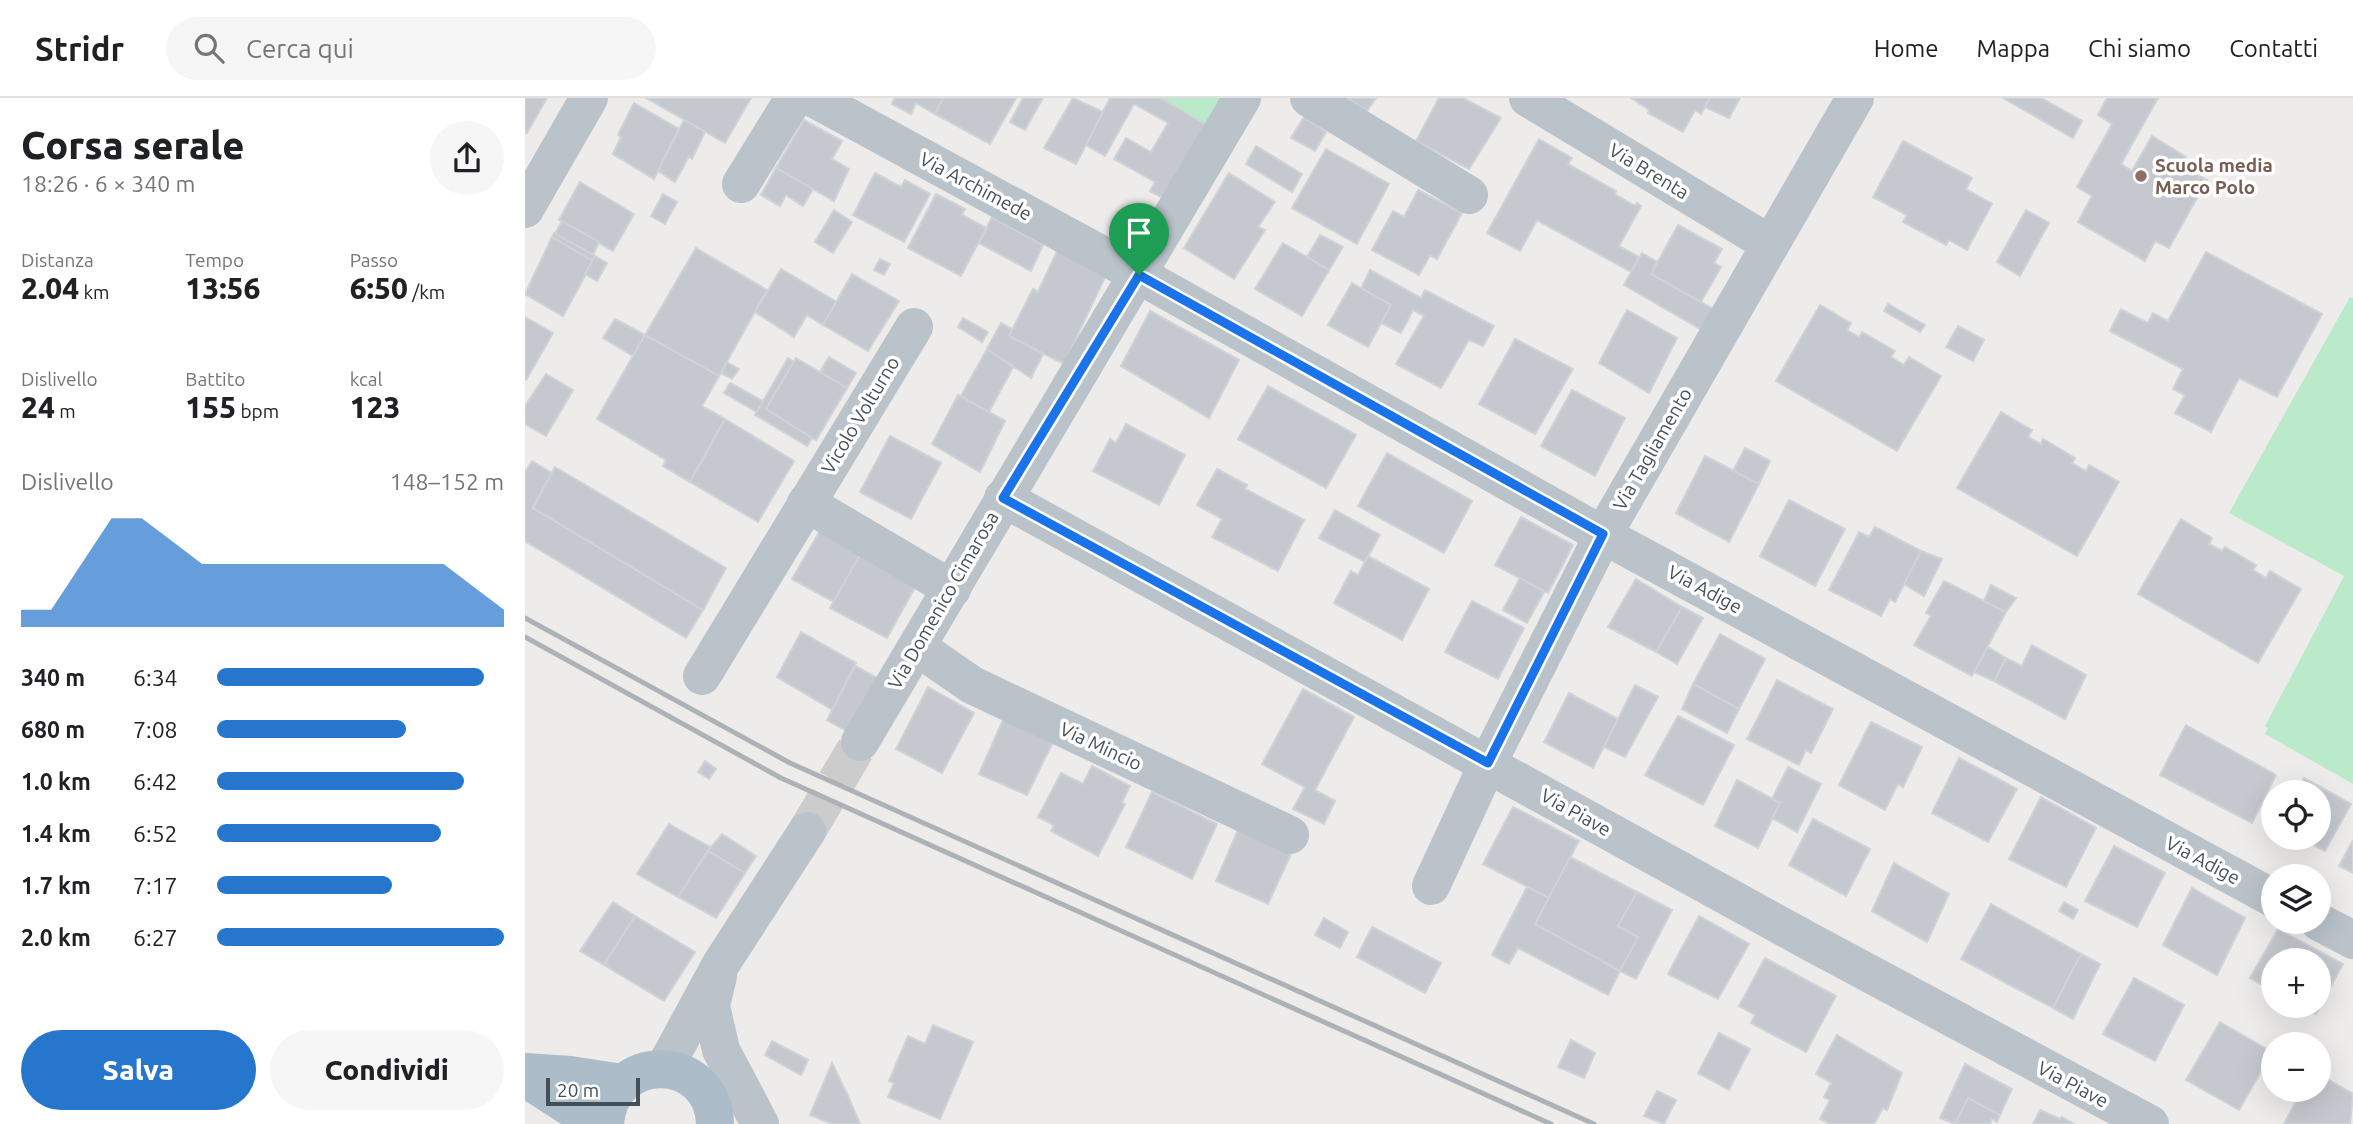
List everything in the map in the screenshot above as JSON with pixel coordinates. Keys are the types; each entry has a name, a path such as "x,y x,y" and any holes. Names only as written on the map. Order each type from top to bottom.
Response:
{"main road":[{"path":"605,1124 612,1096 622,1083 648,1070 664,1069 682,1073 697,1083 717,1115"},
{"path":"525,1072 570,1074 622,1083"},
{"path":"525,1078 596,1124"}],"street":[{"path":"525,209 589,98"},
{"path":"741,184 794,98"},
{"name":"Via Archimede","path":"813,98 1139,275"},
{"name":"Via Domenico Cimarosa","path":"860,742 1242,98"},
{"path":"1309,98 1469,195"},
{"name":"Via Brenta","path":"1528,98 1572,109 1770,244"},
{"name":"Via Tagliamento","path":"1431,886 1488,763 1603,534 1855,98"},
{"name":"Via Adige","path":"1139,275 1603,534 2261,891"},
{"name":"Vicolo Volturno","path":"702,676 914,327"},
{"name":"Via Piave","path":"1003,498 1805,939 2150,1124"},
{"path":"806,503 951,589"},
{"name":"Via Mincio","path":"917,647 972,685 1290,835"},
{"path":"664,1069 721,964 807,831"},
{"path":"2331,928 2353,940"},
{"path":"721,964 711,1006 719,1039 760,1124"}],"green space":[{"path":"1160,98 1229,98 1210,127"},
{"path":"2350,297 2353,298 2353,784 2265,734 2268,728 2265,726 2344,576 2229,513"}],"building":[{"path":"525,98 547,98 527,133 525,132"},
{"path":"646,98 751,98 725,143"},
{"path":"895,98 943,98 935,114 916,103 911,114 892,104"},
{"path":"943,98 1016,98 990,144 935,114"},
{"path":"1023,98 1043,98 1025,130 1010,122"},
{"path":"1073,98 1103,112 1076,164 1044,148"},
{"path":"1110,98 1160,98 1210,127 1163,198 1150,191 1155,182 1114,159 1126,138 1151,152 1168,123 1134,104 1105,156 1086,145"},
{"path":"1346,98 1376,98 1367,111"},
{"path":"1439,98 1463,98 1501,118 1469,169 1416,141"},
{"path":"1631,98 1710,98 1701,114 1695,110 1683,132 1648,113 1649,110"},
{"path":"1710,98 1740,98 1729,118 1705,107"},
{"path":"2003,98 2041,98 2082,121 2073,138"},
{"name":"Scuola media Marco Polo","path":"2107,98 2158,98 2121,164 2132,171 2152,136 2186,157 2180,166 2207,180 2169,248 2155,241 2145,261 2078,222 2092,196 2077,187 2112,124 2098,115"},
{"path":"634,103 679,129 654,179 613,154 621,137 618,135"},
{"path":"1304,117 1326,132 1315,151 1291,138"},
{"path":"684,120 705,132 692,159 689,156 675,182 658,171"},
{"path":"804,120 842,141 832,159 849,169 834,201 776,168"},
{"path":"1539,139 1572,158 1568,164 1616,191 1615,194 1635,206 1637,203 1641,206 1619,246 1639,257 1631,272 1537,220 1520,251 1487,233"},
{"path":"1903,141 1972,178 1966,189 1992,204 1967,250 1949,240 1946,245 1903,222 1907,215 1873,197"},
{"path":"1256,146 1302,174 1292,192 1246,164"},
{"path":"1326,149 1389,184 1357,244 1292,208"},
{"path":"776,168 813,189 803,206 786,195 780,206 761,195"},
{"path":"875,173 901,187 905,180 930,194 904,242 853,215"},
{"path":"1229,173 1275,202 1258,227 1265,230 1234,279 1184,248"},
{"path":"580,182 634,214 613,251 559,220"},
{"path":"1418,190 1462,213 1437,259 1430,255 1419,275 1372,250 1393,211 1404,217"},
{"path":"663,194 677,202 665,224 651,216"},
{"path":"936,194 965,209 962,215 986,228 961,276 908,248"},
{"path":"834,210 852,222 833,253 815,242"},
{"path":"2026,210 2049,223 2020,276 1997,262"},
{"path":"992,217 1043,245 1031,271 979,243"},
{"path":"562,221 599,242 593,255 555,234"},
{"path":"1678,225 1722,249 1714,263 1721,267 1701,302 1651,274"},
{"path":"554,233 595,256 593,261 552,237"},
{"path":"1320,235 1343,247 1329,270 1307,257"},
{"path":"552,237 593,261 563,316 525,294"},
{"path":"1283,243 1329,270 1302,316 1255,289"},
{"path":"696,248 767,290 719,376 645,335"},
{"path":"1058,249 1106,275 1064,364 1009,336 1033,289 1038,292"},
{"path":"2206,252 2322,314 2277,397 2239,378 2211,432 2175,413 2185,395 2173,389 2183,369 2110,331 2121,309 2148,323 2153,313 2168,321"},
{"path":"1642,253 1657,262 1651,274 1713,309 1702,330 1624,285"},
{"path":"595,256 607,263 597,281 585,274"},
{"path":"880,259 890,264 884,275 874,270"},
{"path":"781,269 837,302 823,325 807,315 794,337 755,312"},
{"path":"1370,270 1421,298 1425,290 1494,326 1483,346 1469,340 1441,388 1396,364 1424,316 1413,310 1401,333 1381,323 1391,305 1361,289"},
{"path":"852,274 899,301 868,351 823,325"},
{"path":"1352,283 1391,305 1368,347 1328,325"},
{"path":"1888,304 1925,325 1920,332 1884,311"},
{"path":"1820,305 1851,323 1847,330 1859,337 1862,332 1895,351 1891,357 1904,365 1909,357 1941,376 1897,451 1776,381"},
{"path":"1627,310 1677,338 1649,393 1599,363"},
{"path":"1150,311 1239,360 1209,418 1121,366"},
{"path":"525,317 553,333 526,380 525,380"},
{"path":"963,318 988,332 982,342 958,327"},
{"path":"615,319 645,335 633,356 603,338"},
{"path":"1001,323 1012,329 1009,336 1043,354 1031,378 987,349"},
{"path":"1958,326 1984,340 1973,361 1946,347"},
{"path":"645,335 719,376 702,406 725,419 690,482 663,466 666,460 597,419"},
{"path":"1515,339 1573,369 1535,434 1479,404"},
{"path":"987,349 1013,367 989,412 961,396"},
{"path":"829,357 856,373 847,388 820,372"},
{"path":"788,358 794,362 766,409 812,438 807,446 755,415"},
{"path":"796,358 847,388 816,440 766,409"},
{"path":"727,362 739,369 732,379 721,373"},
{"path":"546,374 573,390 546,436 525,424 525,406"},
{"path":"730,383 763,401 757,412 724,393"},
{"path":"1268,386 1356,435 1326,488 1238,439"},
{"path":"1572,390 1625,418 1595,476 1541,446"},
{"path":"958,395 1005,421 980,472 932,444"},
{"path":"2001,412 2032,430 2028,437 2041,444 2043,439 2075,458 2072,463 2086,471 2089,465 2119,482 2077,556 1957,488"},
{"path":"725,419 794,461 758,522 690,482"},
{"path":"1126,424 1185,455 1159,505 1093,471 1110,439 1116,443"},
{"path":"890,436 941,463 911,519 860,492"},
{"path":"1745,448 1770,461 1759,484 1733,471"},
{"path":"1387,453 1472,501 1444,553 1358,506"},
{"path":"1705,456 1759,484 1729,542 1676,513"},
{"path":"532,461 552,473 533,508 703,610 686,638 525,541 525,472"},
{"path":"555,467 726,568 703,610 533,508"},
{"path":"1217,469 1247,485 1245,489 1304,520 1278,571 1212,537 1222,519 1197,505"},
{"path":"1789,500 1845,529 1815,586 1760,556"},
{"path":"1335,510 1380,535 1365,562 1319,538"},
{"path":"1521,517 1573,545 1548,593 1495,565"},
{"path":"2181,519 2212,538 2209,544 2222,551 2225,547 2256,565 2253,570 2266,578 2270,571 2301,589 2258,663 2138,594"},
{"path":"1875,527 1921,551 1895,602 1890,599 1881,616 1829,590 1859,532 1869,537"},
{"path":"821,529 862,551 834,602 792,579"},
{"path":"862,551 918,582 887,638 830,608"},
{"path":"1921,551 1942,559 1924,596 1904,584"},
{"path":"1368,556 1429,589 1402,640 1334,603 1351,571 1358,575"},
{"path":"1520,578 1544,592 1527,623 1503,610"},
{"path":"1636,579 1682,607 1656,652 1608,627"},
{"path":"1944,581 2006,612 1972,676 1914,645 1931,616 1926,613"},
{"path":"1991,585 2016,598 2006,612 1984,601"},
{"path":"1472,601 1524,628 1498,679 1445,652"},
{"path":"1682,607 1703,618 1677,664 1656,652"},
{"path":"801,632 856,663 833,710 777,677"},
{"path":"1720,634 1765,659 1739,709 1693,684"},
{"path":"2032,645 2086,675 2065,719 1994,681 2006,658 2022,666"},
{"path":"1988,647 2006,658 1994,681 1974,672"},
{"path":"855,666 877,678 846,731 827,720"},
{"path":"1777,680 1833,709 1811,753 1806,750 1799,765 1747,739"},
{"path":"1693,684 1739,709 1727,733 1682,709"},
{"path":"1635,685 1658,697 1625,757 1604,747"},
{"path":"928,687 974,713 942,773 896,749"},
{"path":"1303,689 1354,717 1315,790 1335,801 1324,824 1293,809 1305,787 1262,764"},
{"path":"1569,693 1618,719 1593,768 1544,742"},
{"path":"1006,713 1056,736 1027,795 979,774"},
{"path":"1678,716 1734,745 1703,805 1645,775"},
{"path":"1871,722 1922,747 1903,787 1898,784 1885,810 1839,785"},
{"path":"2186,725 2276,775 2274,780 2261,780 2261,805 2252,823 2160,775"},
{"path":"1959,758 2017,789 1988,842 1932,813"},
{"path":"705,761 716,769 709,779 698,772"},
{"path":"1092,766 1130,786 1122,802 1125,804 1098,856 1051,831 1054,825 1038,817 1061,773 1083,784"},
{"path":"1788,767 1821,784 1797,832 1772,818 1780,803 1772,799"},
{"path":"1737,780 1780,803 1758,848 1715,826"},
{"path":"1152,792 1217,824 1192,879 1126,847"},
{"path":"2331,793 2351,804 2331,840"},
{"path":"2041,797 2096,828 2066,887 2009,859"},
{"path":"1513,807 1579,841 1549,898 1483,864"},
{"path":"1813,819 1870,849 1846,896 1789,865"},
{"path":"669,824 710,847 678,897 637,874"},
{"path":"1238,830 1291,854 1268,904 1216,881"},
{"path":"722,834 756,856 745,873 708,851"},
{"path":"2353,840 2353,873 2339,866"},
{"path":"2114,846 2165,873 2137,927 2085,901"},
{"path":"708,851 745,873 716,918 678,897"},
{"path":"1570,857 1637,892 1618,926 1638,937 1620,971 1535,924"},
{"path":"1894,863 1949,894 1927,942 1872,911"},
{"path":"1527,887 1549,898 1535,924 1620,971 1608,995 1518,948 1509,964 1492,955"},
{"path":"2192,888 2245,918 2217,975 2163,945"},
{"path":"1637,892 1672,910 1636,979 1620,971 1638,937 1618,926"},
{"path":"613,902 635,916 604,965 580,951"},
{"path":"2064,902 2078,910 2073,919 2059,911"},
{"path":"1991,904 2081,954 2053,1008 1961,959"},
{"path":"635,916 695,952 664,1001 604,965"},
{"path":"1699,916 1749,944 1718,999 1668,974"},
{"path":"1324,918 1348,932 1340,948 1315,935"},
{"path":"1372,927 1441,963 1425,993 1357,957"},
{"path":"2275,934 2287,934 2313,948 2267,948"},
{"path":"2081,954 2100,964 2073,1019 2053,1008"},
{"path":"1765,958 1836,996 1806,1052 1751,1023 1755,1015 1739,1006"},
{"path":"2331,958 2343,964 2331,986"},
{"path":"2261,959 2261,984 2250,978"},
{"path":"2134,978 2184,1005 2155,1061 2103,1034"},
{"path":"2220,1022 2261,1046 2261,1071 2239,1110 2186,1080"},
{"path":"933,1025 973,1042 940,1119 888,1097 894,1083 889,1081 908,1036 925,1044"},
{"path":"1719,1033 1750,1049 1729,1090 1698,1073"},
{"path":"1837,1035 1902,1073 1887,1110 1883,1108 1874,1124 1830,1124 1820,1119 1830,1100 1824,1097 1831,1083 1816,1074"},
{"path":"1571,1040 1595,1053 1584,1078 1558,1067"},
{"path":"772,1041 808,1060 801,1075 765,1055"},
{"path":"832,1063 860,1124 832,1124 810,1115"},
{"path":"1965,1064 2012,1089 2000,1115 1968,1098 1955,1124 1940,1118"},
{"path":"2331,1081 2353,1094 2350,1124 2284,1124 2296,1102 2331,1102"},
{"path":"1657,1091 1676,1100 1664,1124 1644,1116"},
{"path":"1968,1098 2000,1115 1997,1122 1992,1119 1990,1124 1955,1124"},
{"path":"2040,1110 2060,1119 2062,1117 2074,1124 2033,1124"}],"tunnel":[{"path":"807,831 860,742"}],"railway":[{"path":"525,618 790,763 1594,1124"},
{"path":"525,637 781,778 1551,1124"}],"place":[{"name":"Scuola media Marco Polo","path":"2141,176"}],"route":[{"path":"1139,275 1603,534 1488,763 1003,498 1139,275"}]}
